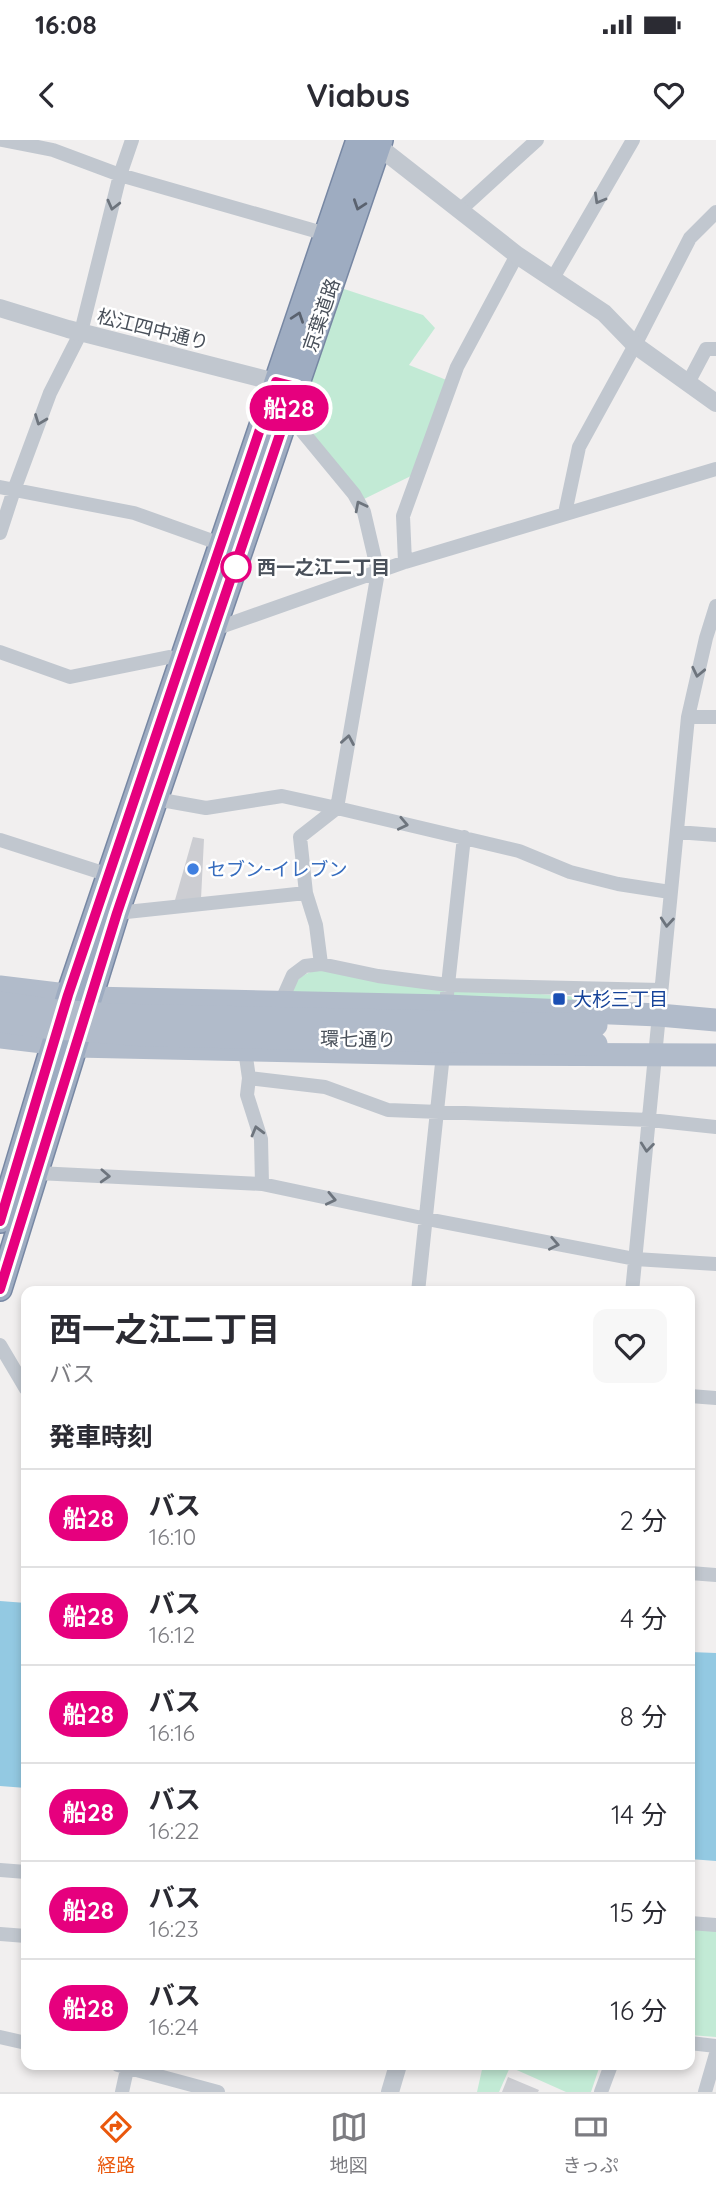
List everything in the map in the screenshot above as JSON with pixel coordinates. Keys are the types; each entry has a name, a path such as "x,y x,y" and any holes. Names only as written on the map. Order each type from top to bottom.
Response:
{"highway":[{"name":"京葉道路","path":"286,385 326,234 373,142"},
{"name":"京葉道路","path":"0,1221 65,1045 80,997 109,875 221,544 276,413 373,142"},
{"name":"京葉道路","path":"80,997 117,913 215,629 276,413"},
{"name":"京葉道路","path":"0,1289 37,1173 65,1045"}],"main road":[{"path":"0,987 80,997 281,1002 447,995 657,1035 716,1052"},
{"name":"環七通り","path":"0,1003 113,1014 596,1035"},
{"path":"0,1037 65,1045 443,1054 657,1035 716,1020"},
{"name":"環七通り","path":"0,1021 145,1035 657,1035 716,1026"}],"street":[{"path":"2,140 53,150 120,175 326,234"},
{"path":"0,533 7,488 81,332 120,175 132,140"},
{"path":"459,211 537,140"},
{"path":"553,278 634,140"},
{"path":"373,142 517,255 604,313 635,345 716,403"},
{"path":"565,513 579,447 690,238 716,212"},
{"path":"405,562 403,516 457,367 517,255"},
{"name":"松江四中通り","path":"0,308 81,332 286,385"},
{"path":"688,383 706,349 716,349"},
{"path":"276,413 354,495 364,512 377,572 337,807 300,837 306,893 316,925 321,964"},
{"path":"215,629 405,562 716,469"},
{"path":"7,488 134,513 221,544"},
{"path":"633,1286 688,717 716,606"},
{"path":"0,652 70,677 169,657 181,662"},
{"path":"688,717 716,717"},
{"path":"156,799 206,808 282,796 519,851 570,872 618,884 670,892"},
{"path":"677,832 716,835"},
{"path":"447,995 464,837"},
{"path":"0,840 109,875"},
{"path":"117,913 306,893"},
{"path":"281,1002 293,975 305,966 321,964 447,995 661,990"},
{"path":"245,1050 249,1078 247,1095 261,1139 262,1184"},
{"path":"419,1286 443,1054"},
{"path":"249,1078 325,1087 388,1110 650,1120 716,1127"},
{"path":"37,1173 262,1184 635,1259 716,1264"},
{"path":"0,1345 21,1381"},
{"path":"695,1396 716,1398"},
{"path":"695,1573 716,1575"},
{"path":"0,1870 21,1872"},
{"path":"695,1923 716,1924"},
{"path":"0,1934 21,1936"},
{"path":"0,2037 21,2042"},
{"path":"695,2044 716,2046"},
{"path":"705,2092 716,2054"},
{"path":"122,2092 124,2070"},
{"path":"138,2070 218,2092"},
{"path":"390,2092 397,2070"},
{"path":"601,2092 609,2070"}],"green space":[{"path":"335,286 423,315 435,328 409,365 449,381 417,473 362,500 297,419"},
{"path":"322,968 445,987 443,1000 287,996 301,978"},
{"path":"451,987 579,997 581,1001 448,998"},
{"path":"695,1929 716,1931 716,2037 695,2035"},
{"path":"482,2070 509,2070 499,2092 477,2092"},
{"path":"517,2070 598,2070 591,2092 566,2092"}],"water":[{"path":"0,1601 21,1603 21,1788 0,1786"},
{"path":"695,1652 716,1653 716,1861 695,1859"}],"building":[{"name":"セブン-イレブン","path":"193,837 204,839 201,899 175,900"},
{"path":"508,2077 539,2090 502,2092"}],"bus line":[{"name":"船28","path":"0,1221 68,995 276,382 296,387 117,913 0,1289"}],"place":[{"name":"西一之江二丁目","path":"236,567"},
{"name":"セブン-イレブン","path":"193,869"},
{"name":"大杉三丁目","path":"559,999"}]}
